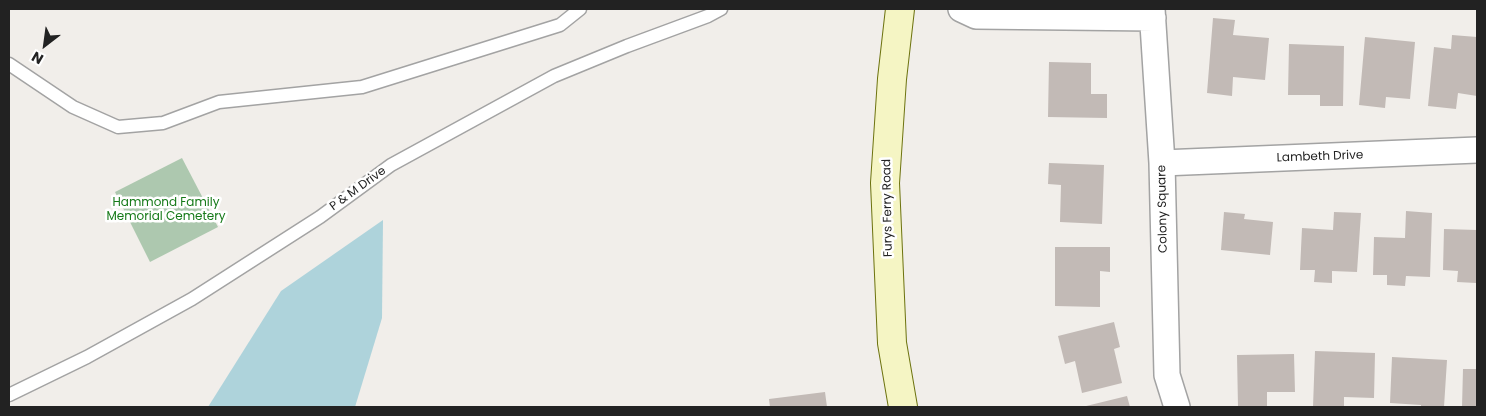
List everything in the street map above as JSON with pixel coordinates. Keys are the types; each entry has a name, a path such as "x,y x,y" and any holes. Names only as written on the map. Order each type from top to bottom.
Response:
{"main road":[{"name":"Furys Ferry Road","path":"900,9 892,79 885,183 892,343 903,407"}],"street":[{"path":"961,9 976,16 1152,13"},
{"name":"Colony Square","path":"1152,13 1162,163 1167,375 1177,407"},
{"name":"Lambeth Drive","path":"1162,163 1477,150"}],"lane":[{"path":"9,64 73,107 118,127 163,123 219,102 362,87 560,25 580,9"},
{"name":"P & M Drive","path":"9,395 87,356 192,299 320,217 392,166 554,76 708,16 720,9"}],"green space":[{"name":"Hammond Family Memorial Cemetery","path":"182,158 218,227 150,262 115,192"}],"water":[{"path":"383,220 382,318 355,407 208,407 281,291"}],"building":[{"path":"1213,18 1235,20 1233,35 1269,38 1265,80 1233,77 1232,96 1207,93"},
{"path":"1452,35 1477,37 1477,96 1458,93 1456,109 1428,106 1434,47 1451,49"},
{"path":"1365,37 1415,42 1410,99 1386,97 1385,108 1359,105"},
{"path":"1289,44 1344,46 1343,106 1320,106 1320,95 1288,95"},
{"path":"1049,62 1091,63 1091,94 1107,94 1107,118 1048,117"},
{"path":"1049,163 1104,165 1102,224 1060,222 1061,185 1048,184"},
{"path":"1406,211 1432,213 1430,277 1406,276 1405,286 1387,285 1387,275 1373,275 1374,237 1405,238"},
{"path":"1224,212 1245,214 1244,219 1273,222 1270,255 1221,250"},
{"path":"1334,212 1361,213 1357,272 1332,271 1332,283 1314,282 1315,270 1300,270 1302,228 1333,230"},
{"path":"1444,229 1477,230 1476,283 1457,282 1458,271 1443,270"},
{"path":"1055,247 1110,247 1110,272 1100,271 1100,307 1055,306"},
{"path":"1114,322 1120,347 1114,349 1122,383 1082,393 1075,361 1065,364 1058,336"},
{"path":"1315,351 1375,353 1374,398 1344,397 1344,407 1313,407"},
{"path":"1294,354 1295,392 1267,392 1267,407 1238,407 1237,355"},
{"path":"1392,357 1447,360 1444,407 1421,407 1421,405 1390,403"},
{"path":"1463,369 1477,369 1477,407 1462,407"},
{"path":"825,392 827,407 770,407 769,399"},
{"path":"1127,396 1130,407 1082,407"}]}
